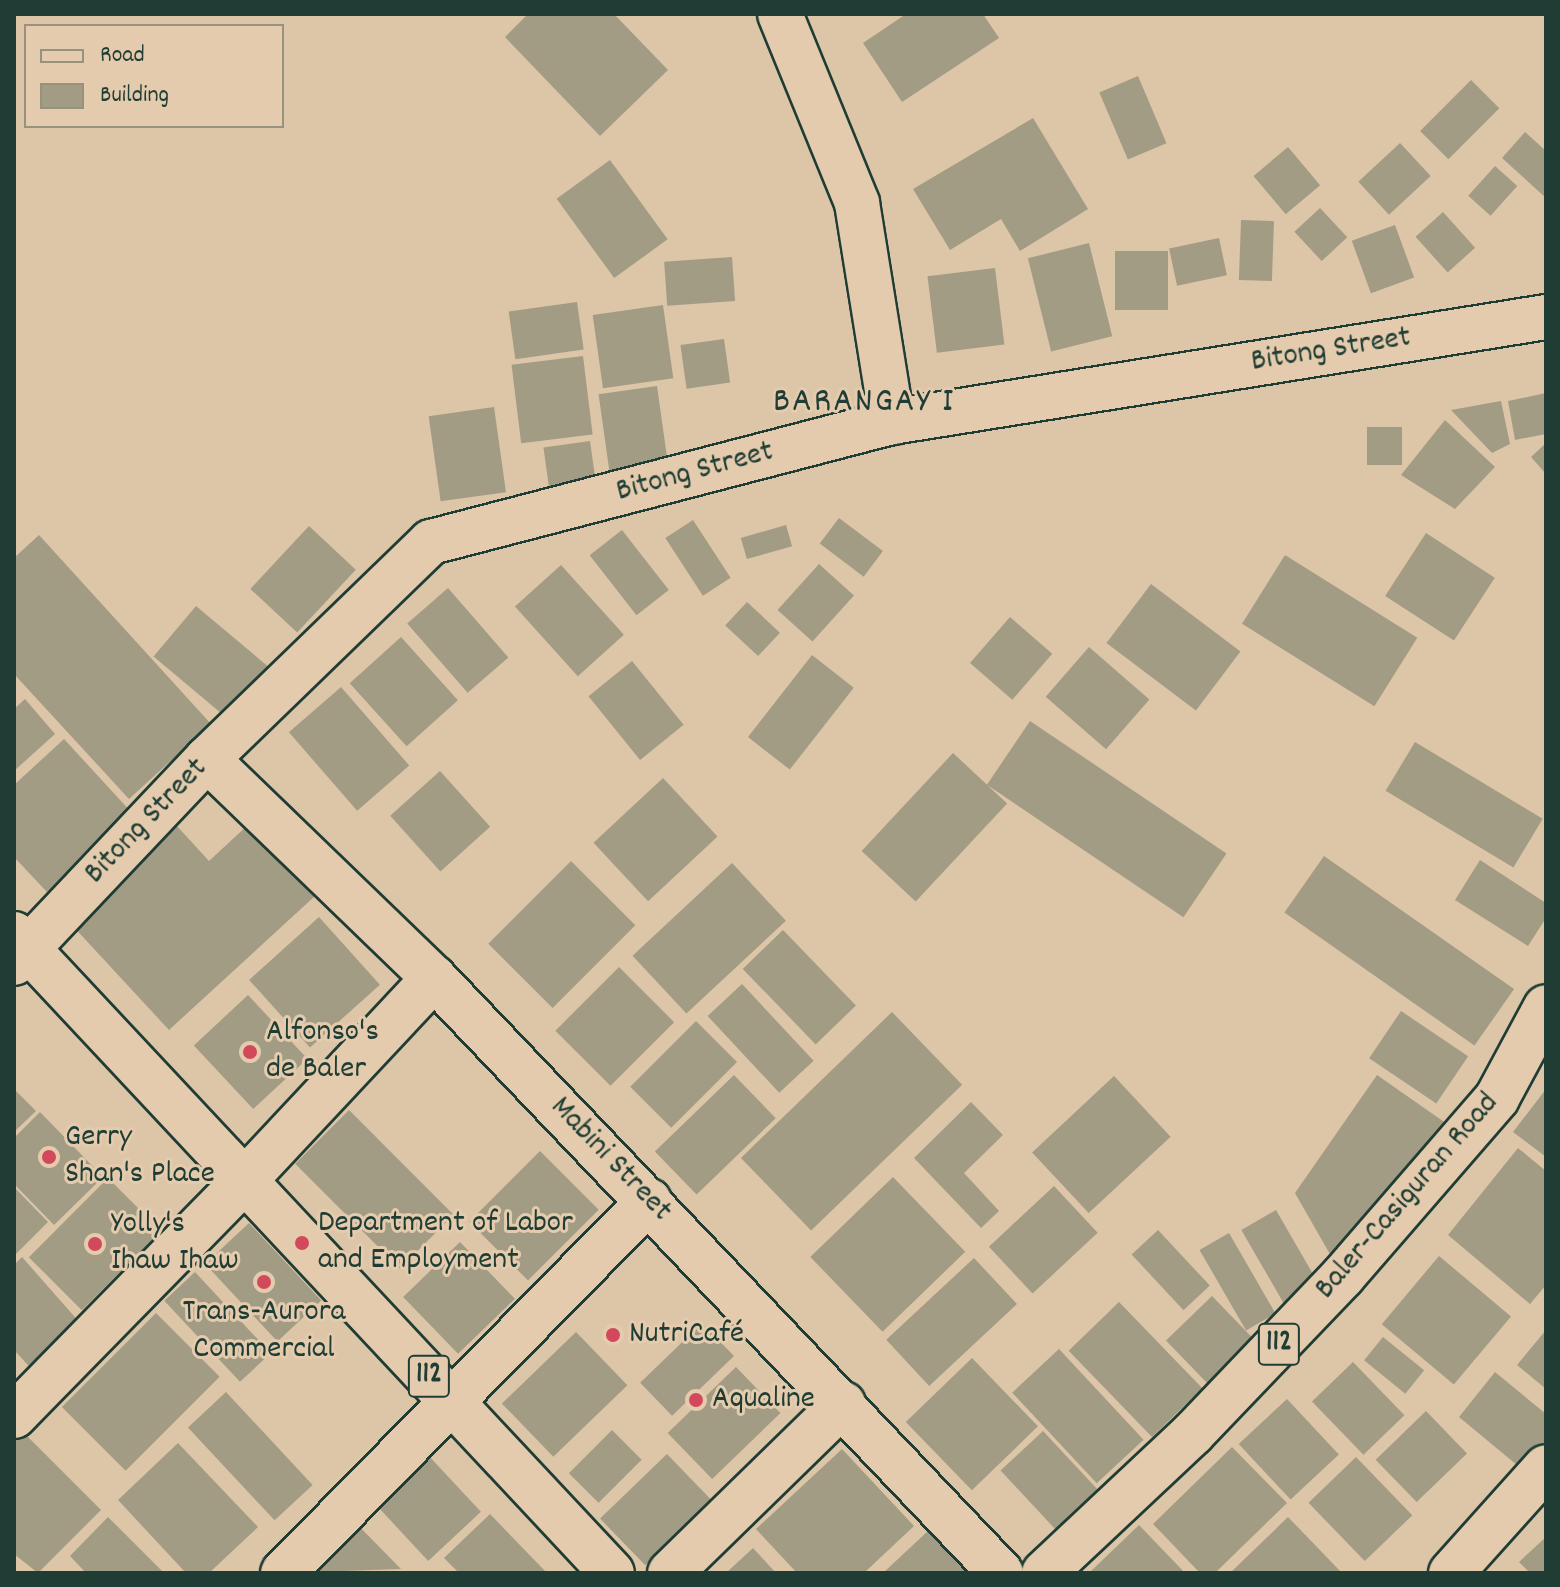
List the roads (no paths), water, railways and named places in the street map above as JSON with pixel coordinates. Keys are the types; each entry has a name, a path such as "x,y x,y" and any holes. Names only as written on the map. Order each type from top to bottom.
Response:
{"street":[{"path":"780,14 857,203 892,422"},
{"name":"Bitong Street","path":"19,948 207,759 431,542 892,422 1546,317"},
{"name":"Mabini Street","path":"207,759 434,978 1001,1573"},
{"name":"112","path":"19,948 246,1179 612,1573"},
{"path":"14,1416 246,1179 434,978"},
{"name":"Baler-Casiguran Road","path":"1044,1573 1193,1433 1343,1276 1497,1098 1546,1007"},
{"path":"283,1573 649,1201"},
{"path":"670,1573 843,1404"},
{"path":"1467,1568 1546,1467"}],"place":[{"name":"Alfonso's de Baler","path":"250,1052"},
{"name":"Gerry Shan's Place","path":"49,1157"},
{"name":"Department of Labor and Employment","path":"302,1243"},
{"name":"Yolly's Ihaw Ihaw","path":"95,1244"},
{"name":"Trans-Aurora Commercial","path":"264,1282"},
{"name":"NutriCafé","path":"613,1335"},
{"name":"Aqualine","path":"696,1400"}],"district":[{"name":"BARANGAY I","path":"864,404"}]}
